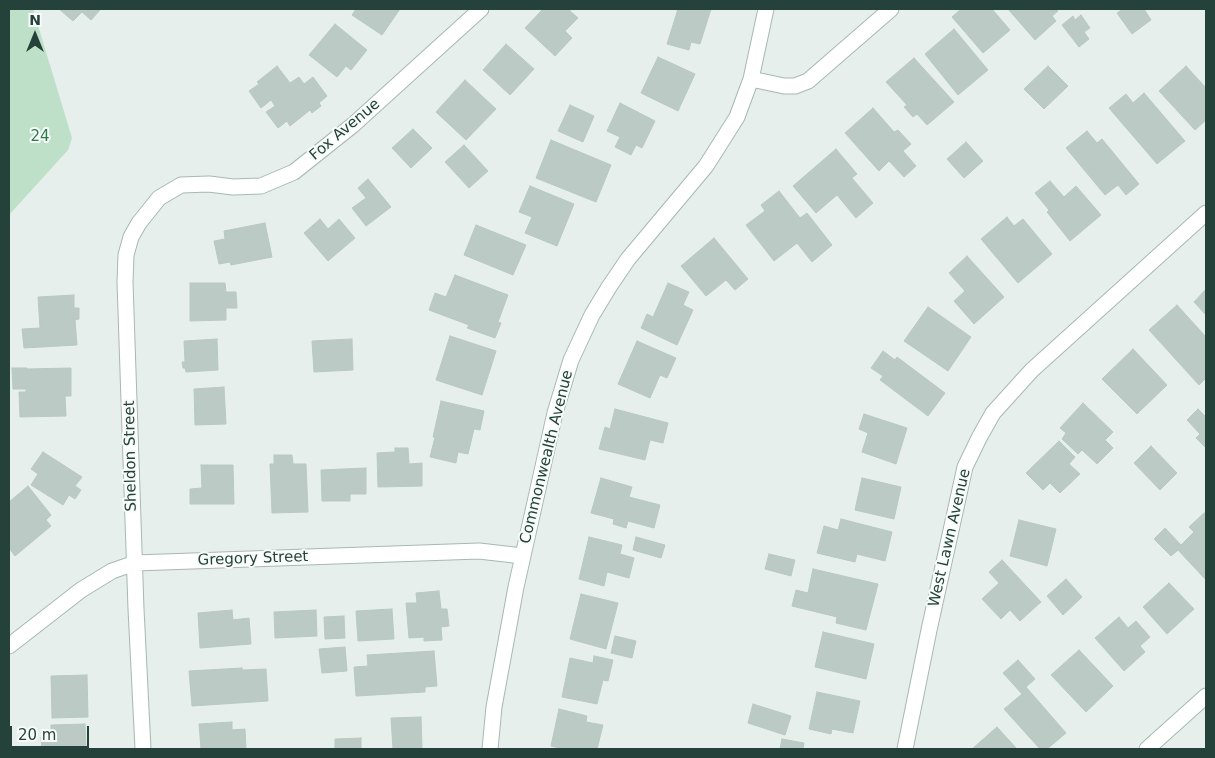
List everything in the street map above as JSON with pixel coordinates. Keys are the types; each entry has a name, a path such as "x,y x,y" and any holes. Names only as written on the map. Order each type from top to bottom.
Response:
{"street":[{"name":"Fox Avenue","path":"181,185 261,186 294,172 353,125 481,9"},
{"name":"Commonwealth Avenue","path":"490,749 494,707 523,556 555,413 571,360 592,315 628,259 706,166 737,117 751,79 766,9"},
{"path":"751,79 784,86 795,86 808,81 891,9"},
{"name":"Sheldon Street","path":"143,749 125,282 126,255 131,237 139,223 159,198 181,185"},
{"name":"West Lawn Avenue","path":"905,749 965,467 978,438 993,413 1032,370 1206,213"},
{"name":"Gregory Street","path":"9,646 81,590 112,571 135,563 479,551 523,556"},
{"path":"1147,749 1206,696"}],"green space":[{"name":"24","path":"9,9 33,9 72,138 68,150 9,215"}],"building":[{"path":"59,9 101,9 91,20 82,12 73,21"},
{"path":"356,9 400,9 382,35 352,15"},
{"path":"543,9 568,9 578,18 565,31 572,38 555,56 525,28"},
{"path":"678,9 711,9 700,44 691,42 689,50 667,44"},
{"path":"961,9 992,9 1010,30 983,53 952,17"},
{"path":"1008,9 1056,9 1058,11 1052,16 1056,21 1035,40"},
{"path":"1123,9 1144,9 1151,20 1132,34 1117,13"},
{"path":"1081,15 1090,28 1084,32 1089,39 1079,47 1062,25 1073,16 1075,20"},
{"path":"335,24 367,50 351,70 346,66 337,77 309,55"},
{"path":"954,29 988,70 958,95 925,54"},
{"path":"506,44 534,69 510,95 483,70"},
{"path":"658,57 695,74 678,111 641,93"},
{"path":"914,58 954,102 927,125 917,114 913,117 904,107 907,105 886,82"},
{"path":"277,66 290,83 299,77 304,84 313,77 327,96 319,103 321,106 312,113 310,110 290,126 287,121 278,128 266,112 275,106 271,100 261,108 249,91"},
{"path":"1048,66 1068,86 1044,109 1024,89"},
{"path":"1186,66 1206,88 1206,120 1195,130 1159,91"},
{"path":"465,80 496,109 466,140 436,112"},
{"path":"1144,93 1185,141 1157,164 1109,108 1126,94 1133,103"},
{"path":"620,103 655,121 642,148 636,145 631,155 615,147 620,137 607,131"},
{"path":"570,105 594,116 583,142 558,131"},
{"path":"873,108 894,132 898,130 911,144 903,151 916,166 904,177 889,161 879,171 845,133"},
{"path":"413,129 432,148 411,168 392,148"},
{"path":"1087,131 1097,143 1102,139 1139,184 1126,195 1118,185 1105,195 1066,148"},
{"path":"551,140 611,165 596,202 536,178"},
{"path":"966,142 983,161 964,178 947,159"},
{"path":"464,145 488,171 469,188 445,162"},
{"path":"836,149 857,174 852,178 873,203 856,218 837,195 816,213 793,186"},
{"path":"368,179 391,207 366,226 352,208 366,198 358,188"},
{"path":"1050,181 1064,197 1076,186 1101,215 1070,241 1035,193"},
{"path":"530,186 574,204 557,246 525,233 532,217 519,212"},
{"path":"779,191 800,218 807,213 832,245 812,262 797,243 774,261 746,225 765,211 761,205"},
{"path":"1007,217 1014,226 1023,219 1052,254 1018,283 981,239"},
{"path":"320,219 328,229 339,219 355,238 328,261 304,233"},
{"path":"265,223 272,257 231,265 230,262 219,264 214,241 225,239 224,231"},
{"path":"476,225 526,245 513,275 464,255"},
{"path":"714,238 748,279 735,290 726,280 706,296 681,266"},
{"path":"967,256 1004,297 974,324 954,301 965,291 949,273"},
{"path":"455,275 508,295 498,322 501,323 495,338 467,328 469,325 429,310 435,293 446,297"},
{"path":"190,283 225,283 226,292 236,292 237,308 226,308 226,320 190,321"},
{"path":"668,283 689,292 683,305 693,310 677,345 641,328 647,314 653,317"},
{"path":"1206,289 1206,315 1194,302"},
{"path":"74,295 74,308 79,308 79,319 75,320 77,345 24,348 22,329 40,328 38,297"},
{"path":"1177,305 1206,337 1206,378 1199,385 1149,330"},
{"path":"928,307 971,337 948,371 904,341"},
{"path":"450,336 496,351 482,395 436,380"},
{"path":"217,339 218,370 186,372 182,362 185,362 184,341"},
{"path":"352,339 353,370 314,372 312,341"},
{"path":"637,341 676,358 667,378 660,375 650,398 618,384"},
{"path":"1133,349 1167,385 1137,414 1102,379"},
{"path":"883,351 895,360 897,357 945,393 928,416 880,380 883,376 871,368"},
{"path":"12,368 71,368 71,396 65,396 66,416 20,417 19,392 26,392 26,389 13,389"},
{"path":"224,387 226,424 195,425 194,389"},
{"path":"441,401 484,411 480,430 474,429 468,454 458,452 456,463 430,457"},
{"path":"1083,403 1113,432 1105,440 1113,448 1097,464 1082,450 1078,454 1062,439 1066,433 1060,428"},
{"path":"615,409 668,423 663,443 650,440 645,460 599,449 605,427 610,429"},
{"path":"1198,409 1206,417 1206,448 1196,438 1200,434 1187,420"},
{"path":"864,414 907,428 896,464 862,452 868,433 859,429"},
{"path":"1059,441 1075,457 1069,464 1080,474 1060,493 1050,483 1043,490 1026,473"},
{"path":"1151,446 1177,473 1160,490 1134,463"},
{"path":"395,448 408,448 409,464 422,463 422,486 378,487 377,453 395,452"},
{"path":"43,452 82,477 75,486 81,490 75,499 69,495 63,505 31,485 38,474 31,469"},
{"path":"274,455 292,455 293,464 306,464 308,512 272,513 270,464 274,464"},
{"path":"201,465 233,465 234,504 190,504 190,489 202,488"},
{"path":"366,468 366,494 350,494 350,501 322,501 321,470"},
{"path":"601,478 632,487 629,497 660,505 654,528 628,521 626,528 613,524 614,519 591,513"},
{"path":"862,478 901,487 894,519 855,510"},
{"path":"28,486 51,515 46,520 51,526 15,556 9,548 9,502"},
{"path":"1204,513 1206,516 1206,580 1178,550 1171,556 1154,539 1165,528 1181,545 1194,532 1189,527"},
{"path":"841,519 892,532 885,561 857,554 855,562 817,553 824,526 838,530"},
{"path":"1019,520 1056,529 1047,566 1010,556"},
{"path":"589,537 622,545 620,554 634,558 629,578 607,572 604,586 579,579"},
{"path":"636,537 665,545 661,558 633,550"},
{"path":"769,554 795,560 791,576 765,569"},
{"path":"1002,560 1041,602 1020,621 1010,610 1001,619 982,599 999,583 989,572"},
{"path":"813,569 878,584 866,630 836,623 837,617 792,606 796,590 808,593"},
{"path":"1066,579 1082,597 1063,615 1047,596"},
{"path":"1169,583 1194,609 1167,634 1143,607"},
{"path":"439,591 441,609 447,609 449,626 441,627 442,640 424,641 424,637 409,638 406,603 417,603 416,593"},
{"path":"581,594 618,603 606,649 570,639"},
{"path":"392,609 394,639 358,641 356,611"},
{"path":"232,610 233,620 249,618 251,644 200,648 198,613"},
{"path":"316,610 317,636 275,638 274,612"},
{"path":"344,616 345,638 325,639 324,617"},
{"path":"1119,617 1128,628 1136,621 1150,637 1140,646 1145,652 1124,671 1095,638"},
{"path":"823,632 874,644 866,679 815,667"},
{"path":"615,636 636,641 632,658 611,653"},
{"path":"345,647 347,671 322,673 319,649"},
{"path":"1079,650 1113,686 1086,712 1051,675"},
{"path":"434,651 437,686 425,687 425,692 356,696 354,667 368,666 367,655"},
{"path":"594,656 613,660 608,681 603,680 597,704 562,697 570,658 593,663"},
{"path":"1018,660 1035,679 1026,687 1066,733 1047,749 1040,749 1004,709 1022,694 1003,673"},
{"path":"242,668 242,670 266,669 268,701 192,706 189,671"},
{"path":"87,675 88,717 52,718 51,676"},
{"path":"817,692 860,701 853,733 832,729 831,734 809,729"},
{"path":"753,704 791,716 785,735 748,723"},
{"path":"559,709 587,716 586,722 603,725 597,749 564,749 551,746"},
{"path":"421,717 422,749 393,749 391,718"},
{"path":"232,722 232,730 245,729 246,749 201,749 199,724"},
{"path":"85,724 86,749 42,749 41,737 51,737 51,725"},
{"path":"997,727 1017,749 972,749"},
{"path":"361,738 361,749 335,749 335,739"},
{"path":"782,739 804,743 803,749 780,749"}]}
